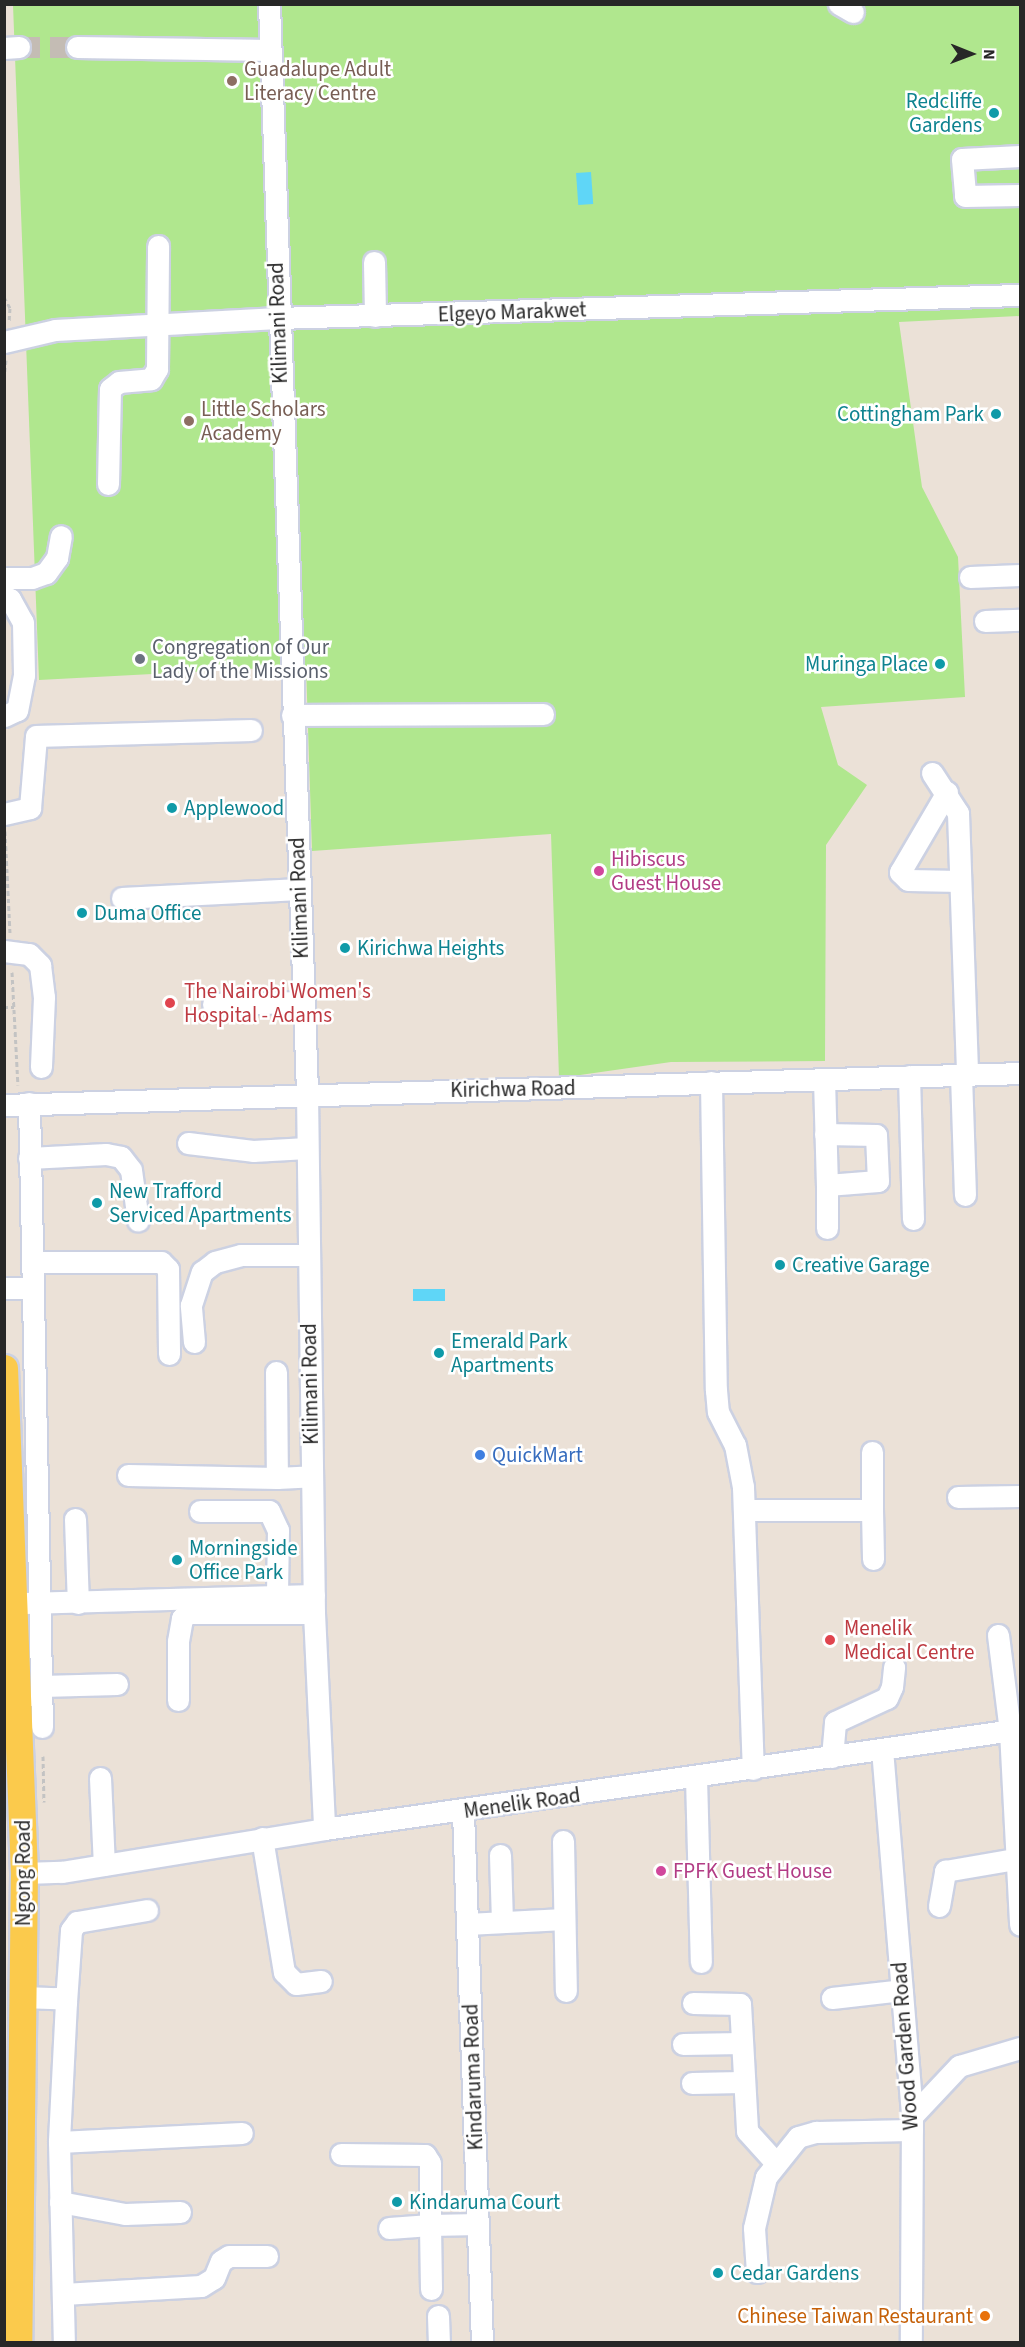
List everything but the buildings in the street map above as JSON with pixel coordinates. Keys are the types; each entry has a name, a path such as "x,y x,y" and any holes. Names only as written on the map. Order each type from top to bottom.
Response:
{"main road":[{"name":"Ngong Road","path":"4,1368 27,1603 18,1890 22,1997 18,2343"}],"street":[{"name":"Kilimani Road","path":"269,4 278,318 307,1093 314,1604 324,1828"},
{"path":"77,46 270,50"},
{"path":"1020,156 962,159 965,196 1020,195"},
{"path":"108,484 110,389 119,382 151,379 156,374 159,324 158,246"},
{"path":"374,262 375,316"},
{"name":"Elgeyo Marakwet","path":"4,342 55,330 278,318 1020,295"},
{"path":"4,578 46,573 57,558 61,536"},
{"path":"970,577 1020,575"},
{"path":"4,598 10,599 23,622 24,654 17,710 4,716"},
{"path":"985,621 1020,620"},
{"path":"292,715 543,714"},
{"path":"4,814 26,812 30,808 36,736 251,730"},
{"path":"932,772 947,792 958,813 965,1195"},
{"path":"947,792 900,872 908,880 960,881"},
{"path":"122,898 299,889"},
{"path":"4,951 29,954 40,964 44,997 41,1067"},
{"path":"213,1004 303,1002"},
{"name":"Kirichwa Road","path":"4,1105 307,1093 1020,1073"},
{"path":"909,1076 913,1220"},
{"path":"824,1079 827,1228"},
{"path":"711,1082 716,1390 718,1412 735,1445 741,1467 753,1769"},
{"path":"29,1103 32,1288 27,1603 41,1686 42,1727"},
{"path":"825,1134 876,1135 880,1176 873,1184 827,1185"},
{"path":"188,1143 253,1151 307,1148"},
{"path":"29,1158 106,1154 121,1157 131,1170 138,1221"},
{"path":"194,1342 191,1305 202,1272 215,1263 241,1255 309,1256"},
{"path":"32,1262 161,1262 168,1269 169,1354"},
{"path":"4,1288 32,1288"},
{"path":"276,1372 277,1478"},
{"path":"872,1452 873,1559"},
{"path":"128,1475 277,1478 312,1476"},
{"path":"958,1497 1020,1496"},
{"path":"744,1510 872,1510"},
{"path":"200,1511 269,1511 278,1530 277,1597"},
{"path":"75,1519 78,1603"},
{"path":"27,1603 277,1597 314,1604"},
{"path":"178,1700 178,1641 182,1618 189,1613 314,1604"},
{"path":"998,1635 1015,1730 1020,1925"},
{"path":"832,1757 835,1722 886,1698 892,1687 894,1667"},
{"path":"41,1686 117,1684"},
{"name":"Menelik Road","path":"18,1890 104,1865 324,1828 463,1812 1015,1730"},
{"name":"Wood Garden Road","path":"882,1749 912,2123 911,2343"},
{"path":"696,1777 701,1962"},
{"path":"100,1778 104,1865"},
{"name":"Kindaruma Road","path":"463,1812 482,2343"},
{"path":"262,1838 284,1972 296,1984 321,1982"},
{"path":"563,1841 567,1991"},
{"path":"500,1855 502,1922"},
{"path":"939,1906 945,1871 1019,1858"},
{"path":"64,2343 59,2142 71,1930 77,1922 147,1910"},
{"path":"467,1924 564,1918"},
{"path":"832,1998 902,1990"},
{"path":"22,1997 57,1998 66,2002"},
{"path":"693,2003 740,2004 742,2082 747,2131 776,2163"},
{"path":"683,2044 742,2043"},
{"path":"757,2272 754,2228 766,2177 798,2137 816,2132 912,2123 959,2066 1020,2048"},
{"path":"692,2083 742,2082"},
{"path":"59,2142 186,2133 242,2133"},
{"path":"340,2154 425,2155 430,2163 431,2289"},
{"path":"60,2202 125,2214 180,2212"},
{"path":"389,2228 478,2224"},
{"path":"63,2294 201,2286 214,2278 221,2261 229,2256 267,2256"},
{"path":"438,2316 439,2343"}],"path":[{"path":"4,450 4,477"},
{"path":"4,1007 14,1007"}],"green space":[{"path":"13,5 1020,5 1020,316 899,322 922,487 958,557 965,697 821,707 838,765 867,785 826,845 825,1061 671,1062 559,1078 551,834 312,851 306,666 39,680"}],"water":[{"path":"591,172 593,204 578,205 576,173"},
{"path":"413,1289 445,1289 445,1301 413,1301"}],"tunnel":[{"path":"19,47 77,47"}],"place":[{"name":"Guadalupe Adult Literacy Centre","path":"232,81"},
{"name":"Redcliffe Gardens","path":"994,113"},
{"name":"Cottingham Park","path":"996,414"},
{"name":"Little Scholars Academy","path":"189,421"},
{"name":"Congregation of Our Lady of the Missions","path":"140,659"},
{"name":"Muringa Place","path":"940,664"},
{"name":"Applewood","path":"172,808"},
{"name":"Hibiscus Guest House","path":"599,871"},
{"name":"Duma Office","path":"82,913"},
{"name":"Kirichwa Heights","path":"345,948"},
{"name":"The Nairobi Women's Hospital - Adams","path":"170,1003"},
{"name":"New Trafford Serviced Apartments","path":"97,1203"},
{"name":"Creative Garage","path":"780,1265"},
{"name":"Emerald Park Apartments","path":"439,1353"},
{"name":"QuickMart","path":"480,1455"},
{"name":"Morningside Office Park","path":"177,1560"},
{"name":"Menelik Medical Centre","path":"830,1640"},
{"name":"FPFK Guest House","path":"661,1871"},
{"name":"Kindaruma Court","path":"397,2202"},
{"name":"Cedar Gardens","path":"718,2273"},
{"name":"Chinese Taiwan Restaurant","path":"985,2316"}]}
